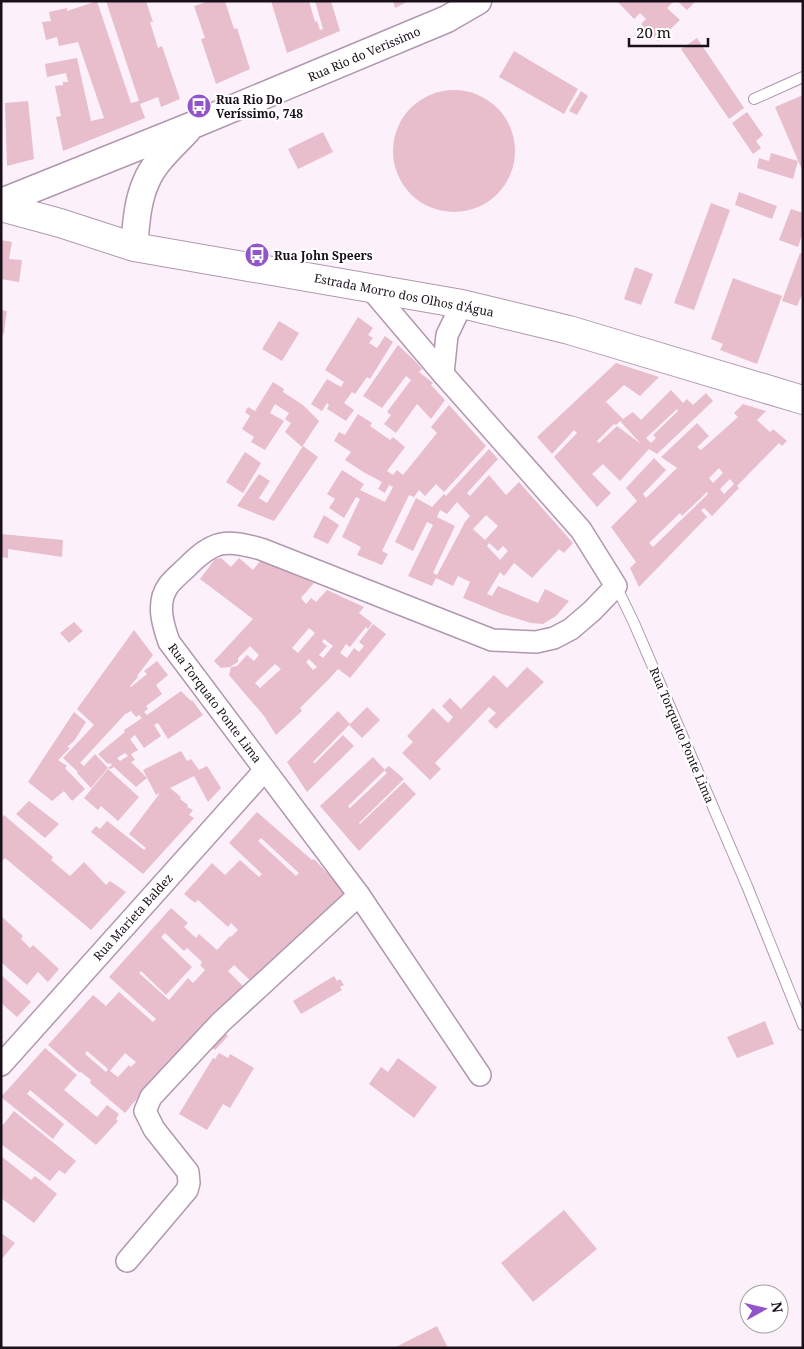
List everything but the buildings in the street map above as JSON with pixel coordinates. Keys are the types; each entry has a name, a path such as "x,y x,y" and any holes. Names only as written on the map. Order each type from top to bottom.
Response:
{"main road":[{"name":"Estrada Morro dos Olhos d'Água","path":"1,207 60,223 134,247 462,304 569,330 803,400"}],"street":[{"name":"Rua Rio do Verissimo","path":"1,202 193,125 447,19 478,1"},
{"name":"Rua Rio do Verissimo","path":"134,247 136,216 146,182 164,154 193,125"},
{"name":"Rua Torquato Ponte Lima","path":"370,288 581,530 616,586 571,629 554,638 536,642 492,640 261,549 236,542 220,544 203,551 167,586 162,600 161,618 169,642 359,895 480,1075"},
{"path":"443,374 447,335 462,304"},
{"name":"Rua Marieta Baldez","path":"1,1065 265,770"},
{"path":"126,1261 187,1190 189,1183 188,1172 154,1129 145,1111 151,1096 220,1023 359,895"}],"lane":[{"path":"754,99 803,77"},
{"name":"Rua Torquato Ponte Lima","path":"616,586 634,622 803,1026"}],"place":[{"name":"Rua Rio Do Veríssimo, 748","path":"199,106"},
{"name":"Rua John Speers","path":"257,255"}]}
